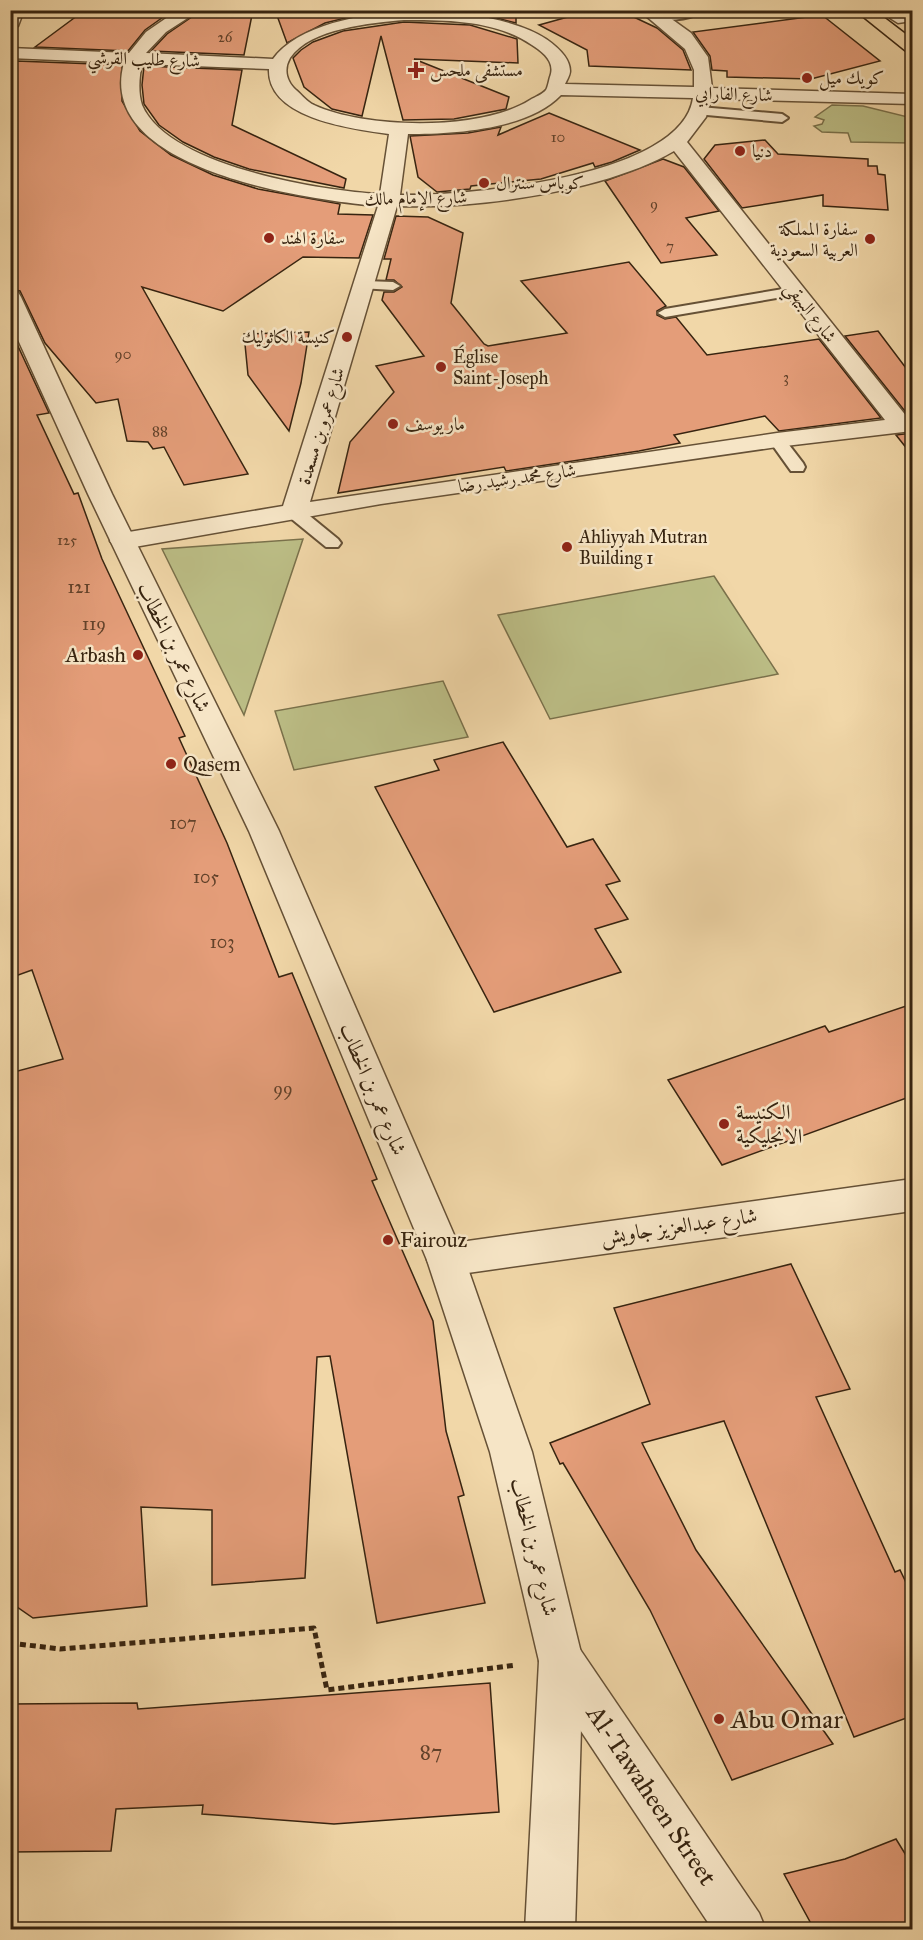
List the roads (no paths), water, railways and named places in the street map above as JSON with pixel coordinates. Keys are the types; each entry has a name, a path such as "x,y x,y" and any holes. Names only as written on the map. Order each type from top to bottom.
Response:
{"main road":[{"path":"863,10 912,47"},
{"path":"899,15 912,29"}],"street":[{"path":"10,26 16,10"},
{"path":"132,58 148,38 192,10"},
{"path":"435,13 491,23 536,39 551,50 559,62 559,83 542,101 516,114 482,124 442,130 399,130 362,126 329,118 303,107 285,93 277,79 278,64 294,46 322,31 375,18 435,13"},
{"path":"653,14 677,30 701,58 703,96"},
{"name":"شارع طليب القرشي","path":"10,53 278,64"},
{"name":"شارع الإمام مالك","path":"132,58 128,89 134,109 151,130 175,148 212,165 294,189 388,201 470,198 575,181 645,159 677,142 699,117 703,96"},
{"name":"شارع الفارابي","path":"559,83 703,96 912,99"},
{"name":"شارع الفارابي","path":"703,96 912,90"},
{"name":"شارع عمرو بن مسعدة","path":"294,512 365,285 388,201 399,130"},
{"name":"شارع البيهقي","path":"677,142 795,291 907,424"},
{"name":"شارع عمر بن الخطاب","path":"10,297 123,541 264,831 446,1260 511,1452 561,1661 550,1929"},
{"name":"شارع محمد رشيد رضا","path":"123,541 294,512 777,440 907,424"},
{"name":"شارع عبدالعزيز جاويش","path":"446,1260 912,1195"},
{"name":"Al-Tawaheen Street","path":"561,1661 742,1929"}],"lane":[{"path":"653,14 693,13"},
{"path":"703,96 782,118"},
{"path":"365,285 393,286"},
{"path":"665,313 795,291"},
{"path":"777,440 797,467"},
{"path":"294,512 332,543"}],"place":[{"name":"مستشفى ملحس","path":"416,70"},
{"name":"كويك ميل","path":"807,78"},
{"name":"دنيا","path":"740,151"},
{"name":"كوباس سنترال","path":"484,183"},
{"name":"سفارة الهند","path":"269,238"},
{"name":"سفارة المملكة العربية السعودية","path":"870,239"},
{"name":"كنيسة الكاثوليك","path":"347,337"},
{"name":"Église Saint-Joseph","path":"441,367"},
{"name":"مار يوسف","path":"393,424"},
{"name":"Ahliyyah Mutran Building 1","path":"567,547"},
{"name":"Arbash","path":"138,655"},
{"name":"Qasem","path":"171,764"},
{"name":"الكنيسة الانجليكية","path":"724,1124"},
{"name":"Fairouz","path":"388,1240"},
{"name":"Abu Omar","path":"719,1719"}]}
